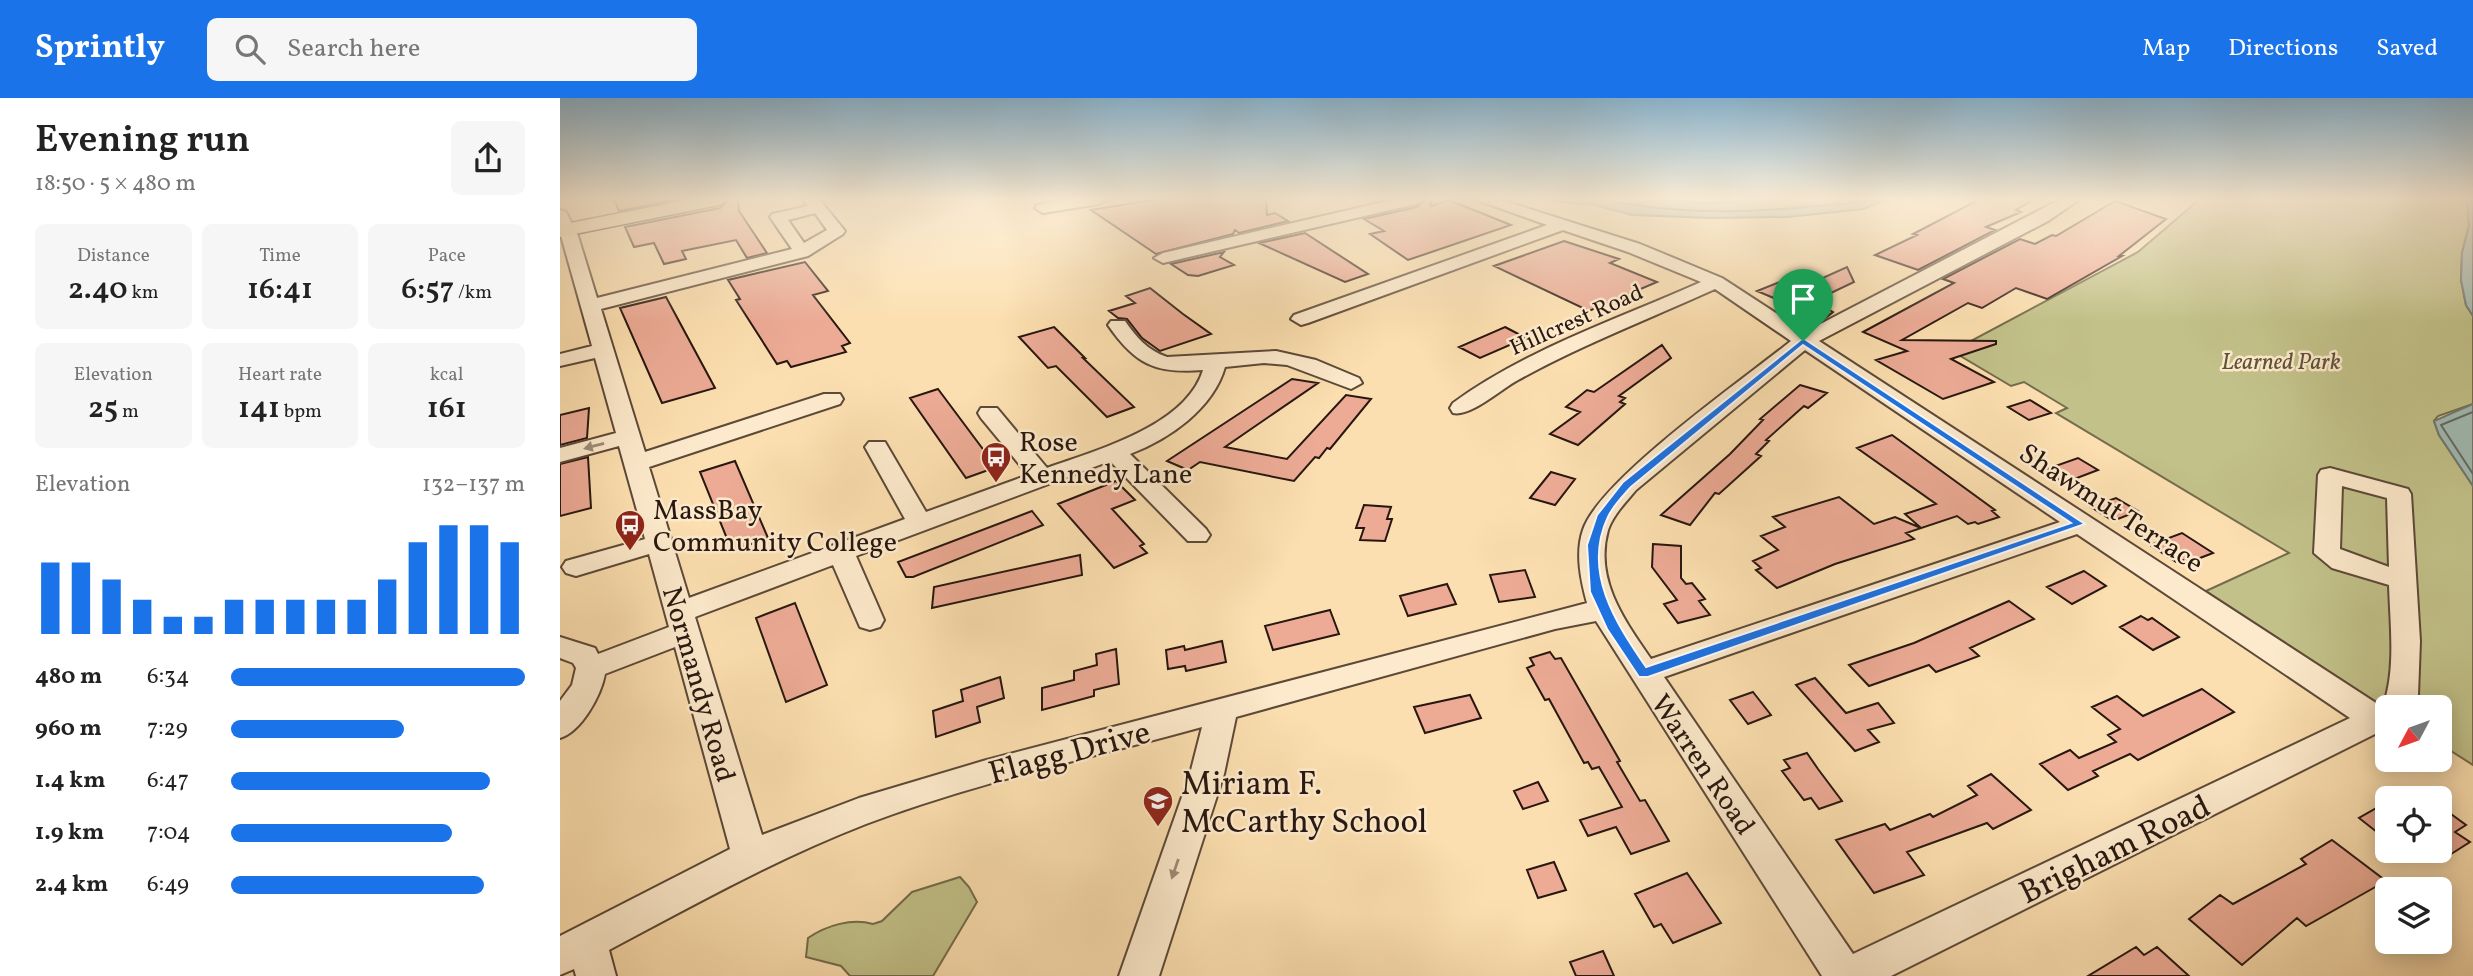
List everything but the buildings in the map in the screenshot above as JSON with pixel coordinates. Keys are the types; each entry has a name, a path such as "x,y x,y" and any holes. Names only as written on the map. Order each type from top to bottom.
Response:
{"street":[{"name":"Normandy Road","path":"568,240 590,306 750,856"},
{"path":"794,240 803,252"},
{"path":"590,306 803,252 822,240"},
{"path":"1163,258 1240,240"},
{"path":"1301,319 1520,240"},
{"name":"Shawmut Terrace","path":"1609,240 1716,282 2080,524 2375,709"},
{"name":"Warren Road","path":"1847,976 1603,610 1593,575 1592,545 1595,531 1614,499 1645,469 1803,341 1999,240"},
{"name":"Hillcrest Road","path":"1461,408 1489,387 1530,365 1716,282"},
{"path":"1118,325 1132,347 1155,362 1215,364 1261,356 1285,358 1310,364 1351,383"},
{"path":"560,360 603,351"},
{"path":"591,668 682,622 841,553 1115,452 1149,436 1174,419 1203,391 1215,364"},
{"path":"636,463 832,399"},
{"path":"989,413 1043,478"},
{"path":"560,455 628,437"},
{"path":"877,447 920,524"},
{"path":"1115,452 1197,535"},
{"path":"1643,673 2080,524"},
{"path":"576,567 659,543"},
{"path":"841,553 870,620"},
{"path":"2402,580 2403,695"},
{"name":"Flagg Drive","path":"581,958 750,856 848,816 925,791 1222,709 1555,619 1603,610"},
{"path":"560,648 584,656 591,668 587,687 560,726"},
{"path":"1139,976 1207,774 1222,709"},
{"name":"Brigham Road","path":"1847,976 2375,723"}],"green space":[{"name":"Learned Park","path":"2152,240 2465,240 2461,280 2466,305 2473,316 2473,404 2438,416 2434,421 2439,435 2473,486 2473,765 2452,752 2452,695 2375,695 2375,701 2206,591 2289,553 2056,413 2067,408 2024,382 2011,386 1952,351 2138,252"},
{"path":"960,877 977,902 933,976 850,976 841,966 806,957 808,938 815,933 840,924 873,924 882,921 912,892"}],"water":[{"path":"2465,240 2473,240 2473,316 2466,305 2461,280"},
{"path":"2473,404 2473,486 2439,435 2434,421"}],"place":[{"name":"Rose Kennedy Lane","path":"996,484"},
{"name":"MassBay Community College","path":"630,552"},
{"name":"Miriam F. McCarthy School","path":"1158,828"}],"route":[{"path":"1803,341 2080,524 1643,673 1614,629 1596,592 1591,560 1595,531 1614,499 1627,485 1803,341"}]}
